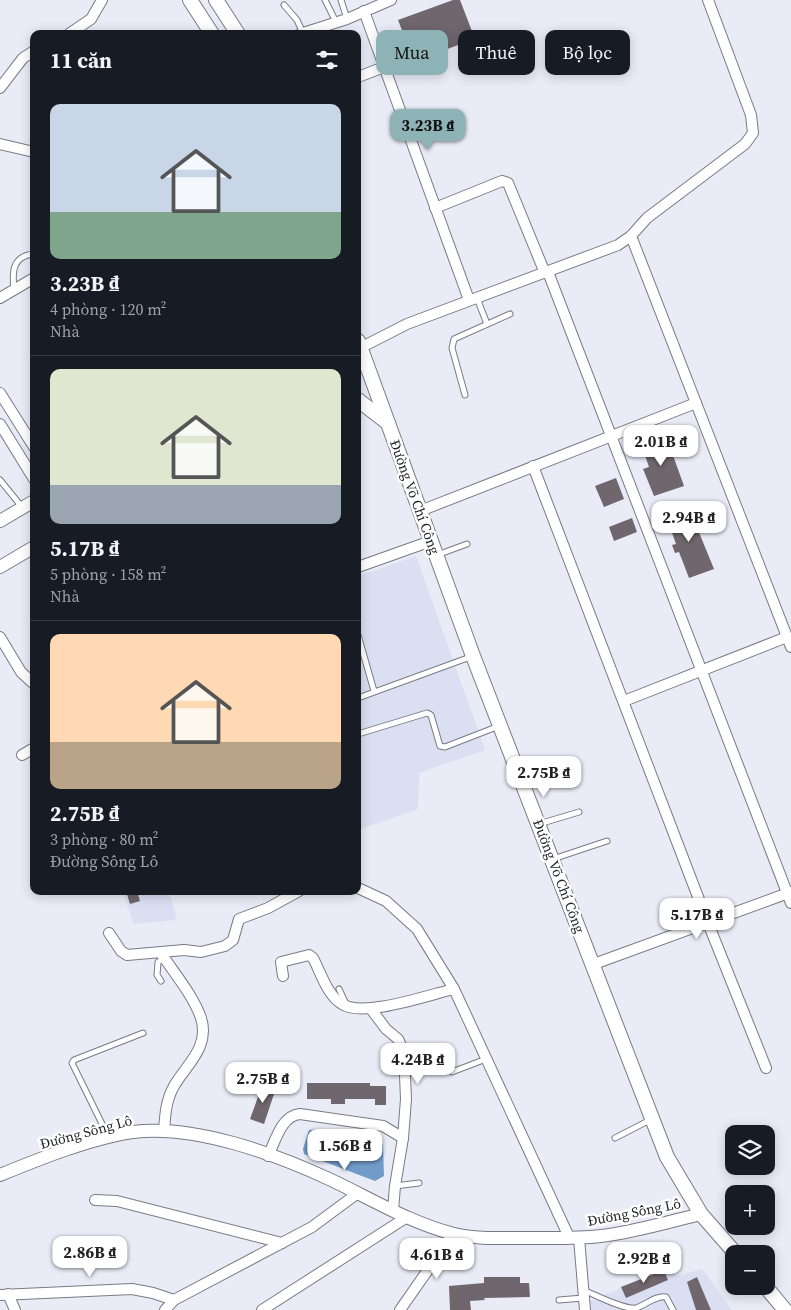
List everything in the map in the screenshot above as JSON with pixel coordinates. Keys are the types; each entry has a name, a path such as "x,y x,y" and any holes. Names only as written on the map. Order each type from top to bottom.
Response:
{"main road":[{"path":"190,0 209,30"},
{"path":"216,0 235,30"},
{"name":"Đường Võ Chí Công","path":"361,354 388,422 473,656 594,964 667,1157 701,1214 728,1245"},
{"path":"361,402 388,422"},
{"path":"772,1295 785,1310"}],"street":[{"path":"75,30 91,19 102,0"},
{"path":"311,30 391,0"},
{"path":"361,345 407,324 618,244 631,236 647,218 745,144 753,133 751,115 708,0"},
{"path":"364,11 376,45"},
{"path":"0,88 23,58 30,54"},
{"path":"361,76 376,70"},
{"path":"387,75 435,208 473,299"},
{"path":"0,144 30,151"},
{"path":"435,208 502,181 508,183 547,272 612,436 790,896 594,964"},
{"path":"624,701 702,670 789,642 631,236"},
{"path":"0,298 30,280"},
{"path":"0,393 30,437"},
{"path":"420,511 696,403"},
{"path":"0,424 30,472"},
{"path":"533,466 708,923 766,1068"},
{"path":"0,521 30,503"},
{"path":"361,565 431,542"},
{"path":"0,568 30,549"},
{"path":"0,637 21,672 30,682"},
{"path":"22,754 30,750"},
{"path":"361,889 386,901 417,929 454,989 486,1059 574,1238 585,1310"},
{"path":"109,932 121,951 127,955 163,955 184,950 201,952 225,946 233,940 239,919 268,908 292,895"},
{"path":"163,955 193,1003 200,1017 203,1029 199,1051 174,1086 169,1098 164,1131"},
{"path":"283,976 280,967 281,962 309,955 313,958 334,998 348,1007 371,1009 454,989"},
{"path":"371,1009 386,1029 398,1039 404,1052 406,1099 403,1138 393,1210"},
{"path":"268,1156 285,1121 291,1115 300,1114 383,1126 403,1138"},
{"name":"Đường Sông Lô","path":"0,1175 33,1162 110,1138 133,1132 164,1131 210,1136 310,1171 407,1217 453,1234 476,1238 574,1238 613,1234 701,1214"},
{"path":"165,1310 174,1300 312,1227 358,1193"},
{"path":"96,1200 117,1201 282,1243"},
{"path":"262,1310 407,1217"},
{"path":"400,1310 453,1234"},
{"path":"4,1294 132,1289 174,1300"},
{"path":"4,1294 15,1310"}],"lane":[{"path":"325,0 342,20"},
{"path":"340,0 342,20"},
{"path":"284,5 297,20 301,30"},
{"path":"14,290 12,271 15,262 24,256 30,255"},
{"path":"473,299 487,324"},
{"path":"466,395 452,348 452,342 454,339 510,314"},
{"path":"0,480 22,508"},
{"path":"436,555 467,544"},
{"path":"361,646 374,691"},
{"path":"361,697 473,656"},
{"path":"361,733 427,713 431,715 440,746 445,747 500,725"},
{"path":"539,824 579,812"},
{"path":"553,860 607,841"},
{"path":"161,981 156,975 156,968 163,955"},
{"path":"339,989 348,1007"},
{"path":"110,1138 72,1063 74,1060 143,1033"},
{"path":"452,1072 486,1059"},
{"path":"615,1138 652,1119"},
{"path":"395,1186 419,1183"},
{"path":"559,1300 583,1294 628,1308 637,1308 662,1296 666,1297 673,1310"}],"shaded area":[{"path":"416,556 485,750 419,773 418,809 361,829 361,575"},
{"path":"123,895 170,895 177,920 134,924"},
{"path":"702,1269 732,1310 588,1310 585,1303 664,1270 674,1270 676,1276"}],"water":[{"path":"309,1130 365,1131 383,1145 384,1176 375,1181 304,1154 303,1149"}],"building":[{"path":"453,0 460,0 472,30 458,30 458,45 448,49 448,30 402,30 398,20"},
{"path":"666,436 684,486 654,496 643,469 649,467 641,444"},
{"path":"616,478 624,499 604,507 595,486"},
{"path":"689,508 714,569 689,578 679,552 675,553 672,545 676,544 666,516"},
{"path":"632,518 637,532 614,541 609,527"},
{"path":"127,895 138,895 140,901 130,904"},
{"path":"263,1083 276,1088 264,1124 250,1119"},
{"path":"307,1083 370,1083 370,1086 386,1086 386,1105 375,1105 375,1099 345,1099 345,1104 331,1104 331,1099 307,1099"},
{"path":"664,1270 668,1280 626,1298 621,1287"},
{"path":"484,1277 520,1277 520,1283 529,1283 530,1297 484,1298 485,1300 470,1301 471,1310 450,1310 449,1286 484,1283"},
{"path":"697,1277 711,1310 696,1310 687,1282"}]}
